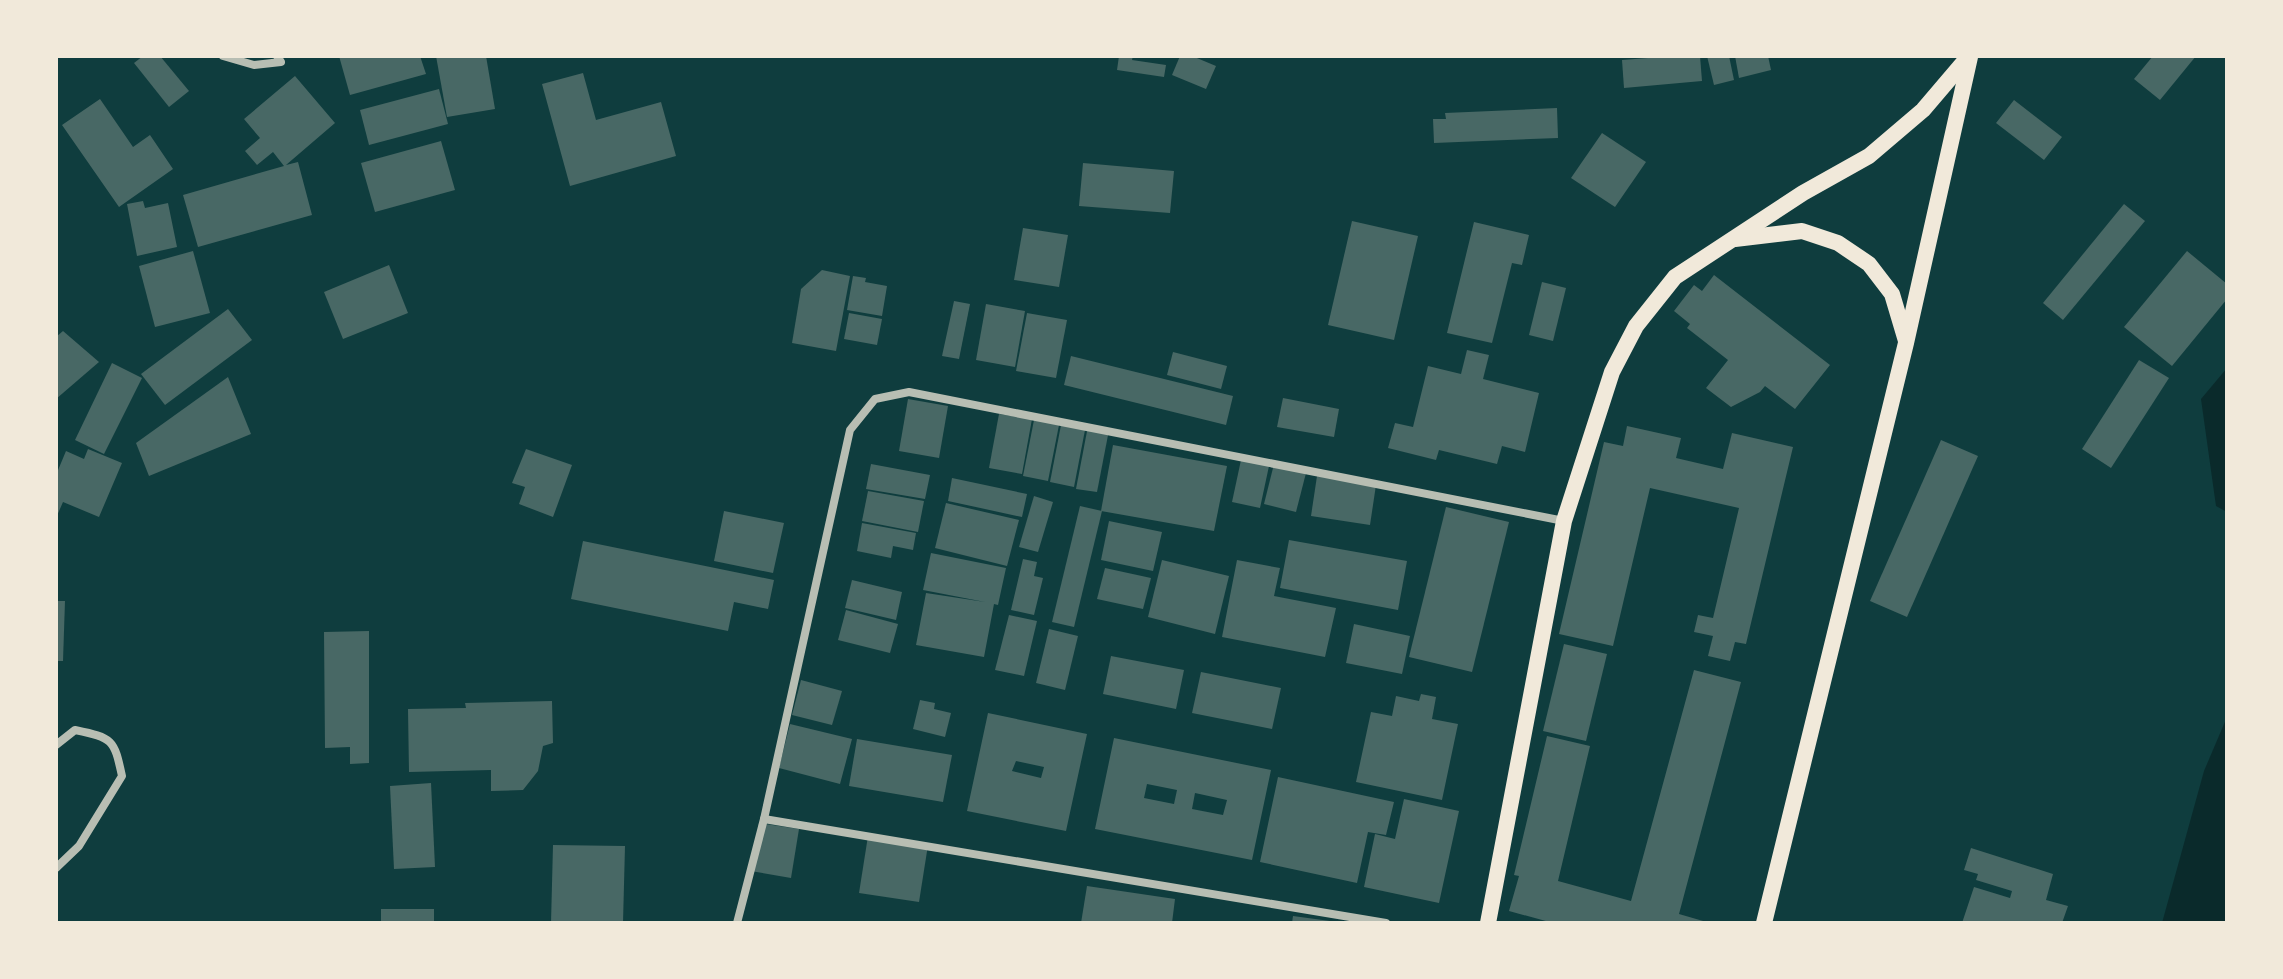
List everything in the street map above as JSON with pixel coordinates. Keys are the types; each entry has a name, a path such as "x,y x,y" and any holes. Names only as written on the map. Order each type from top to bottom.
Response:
{"main road":[{"path":"1488,923 1564,521 1612,372 1636,326 1675,277 1803,193 1869,156 1923,110 1970,56"},
{"path":"1764,923 1906,343 1970,56"},
{"path":"1730,240 1802,231 1838,243 1869,264 1892,294 1906,343"}],"street":[{"path":"223,56 254,65 281,62 277,56"},
{"path":"737,923 764,819 850,430 875,399 909,392 1564,521"},
{"path":"56,745 75,730 102,735 116,750 122,776 79,846 56,868"},
{"path":"764,819 1386,923"}],"water":[{"path":"2227,368 2227,512 2216,506 2201,399"},
{"path":"2227,717 2227,923 2162,923 2204,771"}],"building":[{"path":"143,56 160,56 189,91 169,107 134,63"},
{"path":"339,56 420,56 426,74 350,95"},
{"path":"436,56 486,56 495,109 447,117"},
{"path":"1119,56 1133,56 1132,60 1166,65 1164,77 1117,70"},
{"path":"1180,56 1192,56 1216,66 1206,89 1172,75"},
{"path":"1700,56 1702,81 1624,88 1622,60"},
{"path":"1707,56 1729,56 1734,80 1714,85"},
{"path":"1735,56 1768,56 1771,70 1739,78"},
{"path":"2153,56 2196,56 2160,100 2134,79"},
{"path":"583,73 596,120 661,102 676,156 570,186 542,84"},
{"path":"295,76 335,123 286,165 298,162 312,215 198,247 183,195 284,166 273,152 257,165 245,151 260,138 244,119"},
{"path":"439,89 448,124 369,145 360,110"},
{"path":"100,99 133,147 150,135 173,169 119,207 62,125"},
{"path":"2014,100 2062,137 2044,160 1996,123"},
{"path":"1557,108 1558,138 1434,143 1433,119 1446,119 1445,113"},
{"path":"1602,133 1646,162 1615,207 1571,178"},
{"path":"441,141 455,190 375,212 361,163"},
{"path":"1083,163 1174,171 1170,213 1079,206"},
{"path":"143,201 145,208 168,203 177,247 137,256 127,204"},
{"path":"2124,204 2145,221 2063,320 2043,303"},
{"path":"1352,221 1418,236 1394,340 1328,325"},
{"path":"1474,222 1529,235 1522,265 1512,263 1492,343 1447,333"},
{"path":"1023,228 1068,235 1059,287 1014,280"},
{"path":"193,251 210,313 155,327 139,266"},
{"path":"2187,251 2227,284 2227,299 2172,366 2124,327"},
{"path":"389,265 408,313 343,339 324,292"},
{"path":"822,270 850,276 836,351 792,343 801,289"},
{"path":"1714,275 1830,365 1795,409 1765,386 1760,392 1731,407 1706,388 1728,360 1687,328 1690,324 1674,311 1694,285 1702,291"},
{"path":"853,276 887,286 882,316 847,310"},
{"path":"1542,282 1566,288 1553,341 1529,335"},
{"path":"954,301 970,304 959,359 942,356"},
{"path":"986,304 1025,311 1015,367 976,360"},
{"path":"228,309 252,340 165,405 141,374"},
{"path":"849,313 882,319 877,345 844,339"},
{"path":"1027,313 1067,320 1056,378 1016,371"},
{"path":"63,331 99,362 56,399 56,337"},
{"path":"1467,350 1489,355 1483,379 1539,393 1525,452 1502,446 1497,464 1439,450 1436,460 1388,448 1395,423 1413,427 1428,366 1461,374"},
{"path":"1173,352 1227,366 1221,389 1167,375"},
{"path":"1071,356 1233,396 1226,425 1064,385"},
{"path":"2139,360 2169,378 2111,468 2082,449"},
{"path":"112,363 142,378 104,454 75,440"},
{"path":"228,377 251,434 149,476 136,443"},
{"path":"1283,398 1339,409 1334,437 1277,427"},
{"path":"908,399 948,406 939,458 899,451"},
{"path":"999,414 1032,419 1022,474 989,468"},
{"path":"1034,420 1059,425 1048,481 1023,476"},
{"path":"1061,425 1085,430 1074,487 1050,482"},
{"path":"1088,426 1109,430 1097,492 1076,489"},
{"path":"1627,426 1681,438 1676,458 1723,469 1732,433 1793,447 1746,644 1735,642 1730,661 1708,656 1713,636 1694,632 1698,615 1713,618 1739,508 1650,488 1613,646 1559,634 1604,442 1623,446"},
{"path":"1941,440 1978,456 1907,617 1870,601"},
{"path":"1113,445 1227,466 1214,531 1101,511"},
{"path":"88,449 122,463 99,517 63,502 56,518 56,475 66,451 84,459"},
{"path":"526,449 572,465 553,517 519,504 525,487 512,483"},
{"path":"1241,460 1269,466 1260,508 1232,502"},
{"path":"871,464 930,475 925,499 866,489"},
{"path":"1274,464 1306,473 1296,512 1264,504"},
{"path":"1317,476 1376,485 1370,525 1311,516"},
{"path":"952,478 1027,494 1022,517 948,501"},
{"path":"868,491 924,501 918,532 862,521"},
{"path":"1034,496 1053,502 1038,552 1019,547"},
{"path":"946,503 1019,520 1007,566 935,548"},
{"path":"1080,506 1102,511 1074,627 1052,622"},
{"path":"1446,507 1509,522 1472,672 1409,657"},
{"path":"724,511 784,523 773,573 714,561"},
{"path":"1109,521 1162,532 1153,571 1101,560"},
{"path":"862,523 916,533 913,550 893,546 891,558 857,551"},
{"path":"1289,540 1407,561 1398,610 1280,588"},
{"path":"583,541 774,580 768,609 734,602 728,631 571,599"},
{"path":"931,553 1006,568 998,605 994,604 984,657 916,645 926,593 985,602 923,590"},
{"path":"1023,559 1037,562 1034,576 1043,578 1034,615 1011,610"},
{"path":"1162,560 1229,576 1215,634 1148,617"},
{"path":"1237,560 1280,568 1274,596 1336,608 1325,657 1222,637"},
{"path":"1105,568 1151,578 1143,609 1097,599"},
{"path":"852,580 902,592 896,620 845,608"},
{"path":"56,601 65,601 63,661 56,661"},
{"path":"846,610 898,624 890,653 838,640"},
{"path":"1009,615 1037,621 1024,676 995,670"},
{"path":"1354,624 1410,636 1402,674 1346,663"},
{"path":"1049,629 1078,636 1065,690 1036,683"},
{"path":"369,631 369,763 350,764 350,747 325,748 324,632"},
{"path":"1564,644 1607,654 1586,741 1543,731"},
{"path":"1111,656 1184,670 1176,709 1103,694"},
{"path":"1694,670 1741,682 1679,914 1710,923 1553,923 1509,911 1519,876 1514,875 1547,736 1590,746 1558,881 1631,901"},
{"path":"1201,672 1281,688 1272,729 1192,713"},
{"path":"801,680 842,691 832,725 792,715"},
{"path":"1421,694 1436,697 1432,719 1458,724 1442,800 1356,782 1371,712 1392,716 1396,696 1419,701"},
{"path":"920,700 935,703 934,709 951,713 945,737 913,729"},
{"path":"552,701 553,743 543,746 538,771 523,790 491,791 491,770 409,772 408,709 466,708 465,703"},
{"path":"988,713 1087,734 1066,831 967,811","holes":["1016,761 1044,767 1041,778 1012,771"]},
{"path":"790,724 852,739 840,784 779,768"},
{"path":"1114,738 1271,770 1252,860 1095,829","holes":["1147,784 1177,790 1174,804 1144,798","1195,793 1227,800 1223,815 1192,809"]},
{"path":"857,739 952,755 943,802 849,786"},
{"path":"1278,777 1394,802 1386,835 1368,832 1357,883 1260,862"},
{"path":"431,783 435,867 394,869 390,786"},
{"path":"1404,799 1459,811 1439,903 1364,887 1375,834 1395,839"},
{"path":"759,823 799,829 791,878 751,871"},
{"path":"868,836 928,845 919,902 859,893"},
{"path":"553,845 625,846 623,923 551,923"},
{"path":"1971,848 2053,874 2046,900 2068,906 2062,923 1962,923 1974,887 2010,898 2012,891 1976,880 1978,874 1964,870"},
{"path":"1087,886 1175,899 1172,923 1081,923"},
{"path":"381,909 434,909 434,923 381,923"},
{"path":"1293,916 1330,921 1330,923 1292,923"}]}
